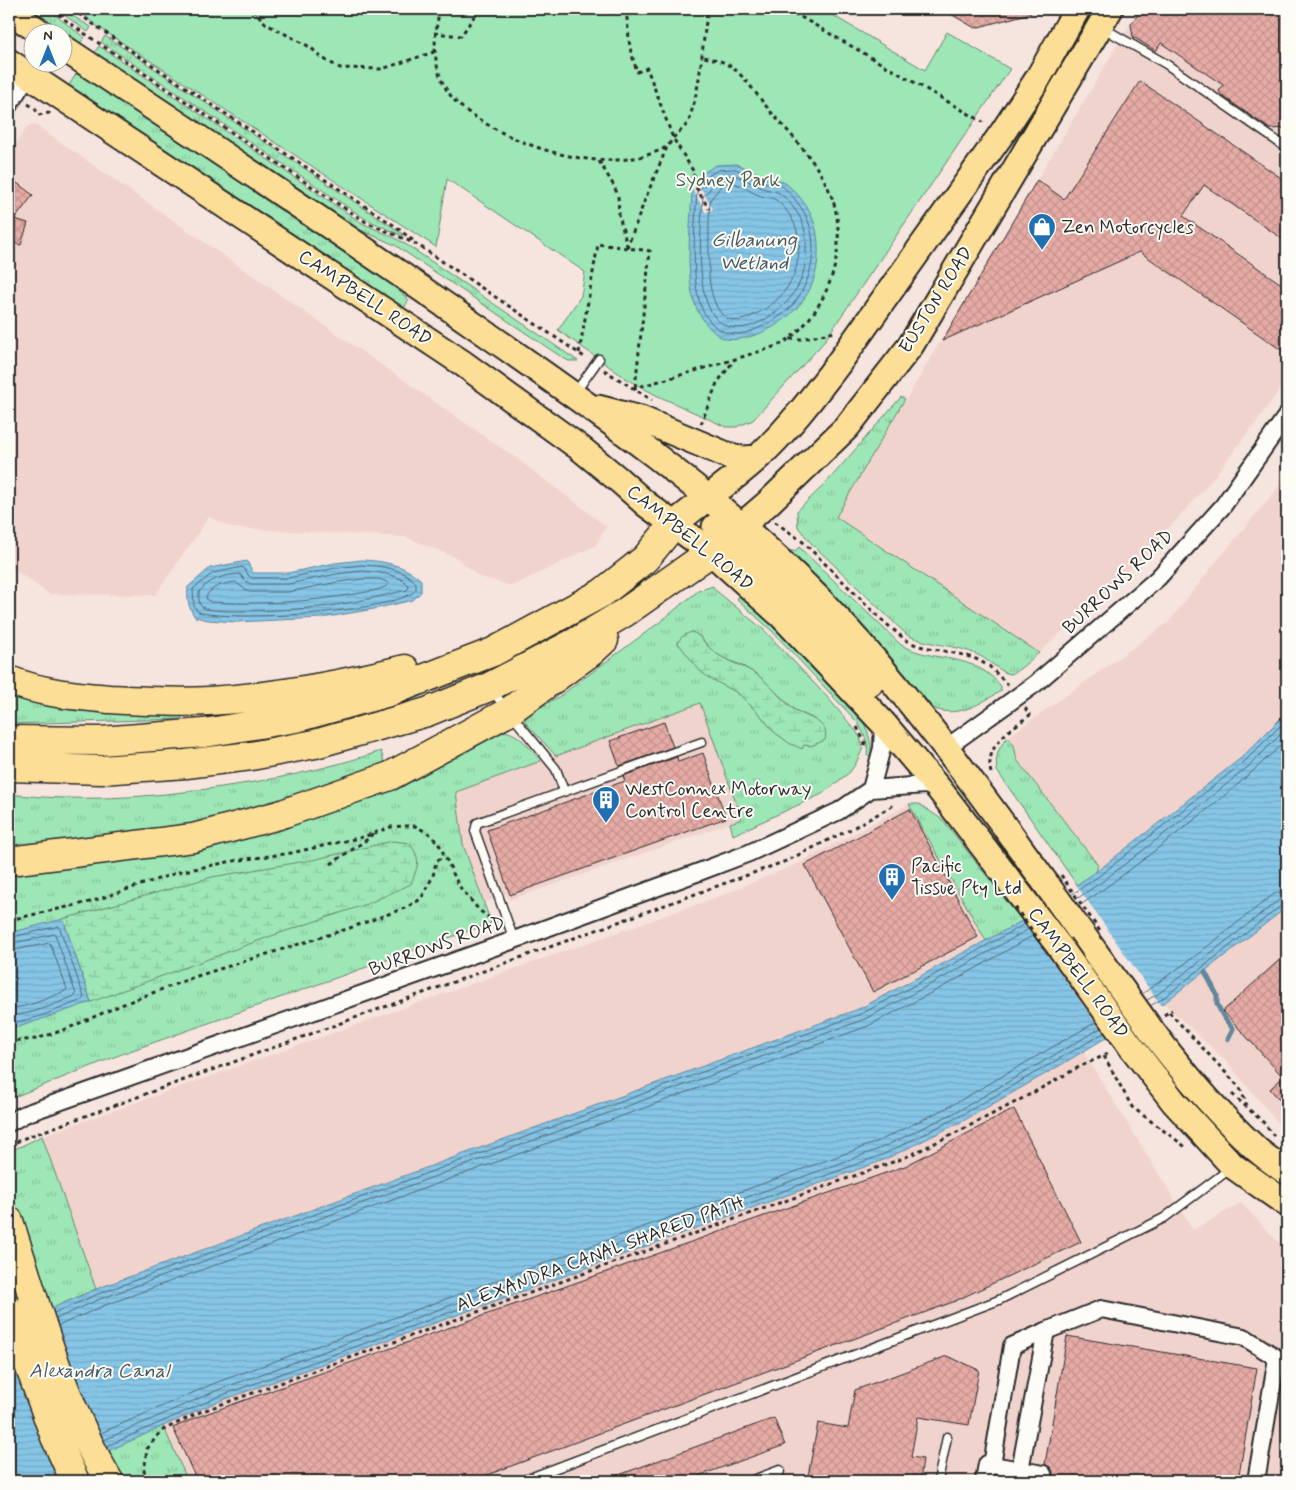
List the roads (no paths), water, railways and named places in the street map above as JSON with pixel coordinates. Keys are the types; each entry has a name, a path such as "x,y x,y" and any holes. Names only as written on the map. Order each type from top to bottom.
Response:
{"highway":[{"path":"9,680 50,691 94,698 149,702 208,701 254,697 349,682 410,667 481,646 593,586 674,524"},
{"path":"9,740 100,741 204,733 296,718 388,692 493,652 602,593 645,559 674,524"},
{"path":"9,767 101,770 186,764 251,756 316,744 427,712 489,687 574,642 624,613 726,539"},
{"path":"9,861 193,838 279,814 390,776 508,712 591,652 652,594"},
{"path":"9,1221 59,1371 93,1454 110,1481"},
{"path":"9,1312 55,1437 75,1481"}],"main road":[{"name":"EUSTON ROAD","path":"674,524 707,497 727,484 757,458 812,399 1003,132 1037,80 1077,9"},
{"path":"9,11 25,22"},
{"name":"EUSTON ROAD","path":"726,539 847,427 911,345 1104,17"},
{"name":"CAMPBELL ROAD","path":"72,54 404,276 581,400 707,497 726,539 782,616 883,723 939,789 1025,900 1130,1045 1174,1102 1234,1166 1287,1204"},
{"name":"CAMPBELL ROAD","path":"33,72 461,362 580,448 646,504 674,524 726,539 816,596 862,646 946,748 1151,1030 1199,1090 1254,1148 1287,1172"},
{"path":"581,400 641,419 734,458 757,458"},
{"path":"726,539 788,596 853,662 910,731 927,756 939,789"}],"street":[{"path":"9,105 22,71"},
{"name":"BURROWS ROAD","path":"946,748 1035,684 1158,578 1223,506 1287,415"},
{"path":"883,723 882,748 871,789 925,785 939,789"},
{"name":"BURROWS ROAD","path":"9,1123 25,1114 514,940 749,853 839,811 871,789"},
{"path":"1234,1166 1254,1148"},
{"path":"992,1465 1012,1346 1101,1309 1244,1337 1277,1358 1256,1481"},
{"path":"1020,1470 1046,1331"},
{"path":"984,1481 987,1464 1043,1474"}],"lane":[{"path":"1104,17 1118,35 1166,64 1287,148"},
{"path":"581,400 599,359"},
{"path":"489,687 556,769 564,791"},
{"path":"514,940 475,831 475,827 480,821 702,742"},
{"path":"522,1481 999,1300 1164,1218 1234,1166"},
{"path":"938,1481 947,1437"},
{"path":"750,1481 780,1470 778,1481"}],"water":[{"name":"Gilbanung Wetland","path":"736,164 767,178 779,180 796,192 814,223 818,252 816,270 811,287 798,307 789,316 768,330 757,335 731,340 715,333 707,325 696,307 690,280 689,249 692,190 703,180 700,175 716,165"},
{"path":"362,560 378,561 401,567 421,580 421,592 413,600 322,618 236,622 208,620 195,617 188,603 188,587 210,568 247,561 253,573 288,573 335,563"},
{"name":"Alexandra Canal","path":"1287,712 1287,907 1164,1003 963,1121 884,1160 212,1404 42,1481 9,1481 9,1327 96,1289 861,1008 1022,921 1096,872 1241,758"},
{"path":"63,919 91,1002 19,1027 9,1027 9,933"}],"waterway":[{"path":"1205,972 1217,995 1217,1004 1233,1029 1228,1039"},
{"path":"88,1470 93,1481"}],"place":[{"name":"Zen Motorcycles","path":"1042,251"},
{"name":"WestConnex Motorway Control Centre","path":"606,824"},
{"name":"Pacific Tissue Pty Ltd","path":"892,901"}],"park label":[{"name":"Sydney Park","path":"728,180"}]}
